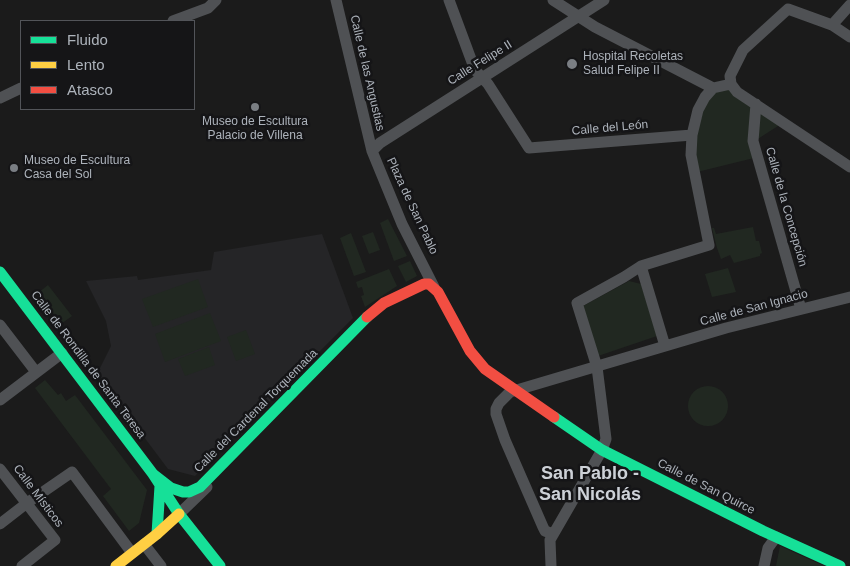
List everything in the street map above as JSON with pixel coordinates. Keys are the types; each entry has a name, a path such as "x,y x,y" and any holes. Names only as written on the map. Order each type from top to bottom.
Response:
{"main road":[{"name":"Calle de Rondilla de Santa Teresa","path":"0,272 153,474 179,514 220,566"},
{"name":"Plaza de San Pablo","path":"429,281 477,360 485,369 515,390"},
{"path":"355,332 380,306 429,281"},
{"name":"Calle del Cardenal Torquemada","path":"200,487 355,332"},
{"name":"Calle de San Quirce","path":"515,390 602,450 776,537 840,566"},
{"name":"Calle de Rondilla de Santa Teresa","path":"153,474 170,488 183,492 189,492 200,487"},
{"path":"157,534 160,486"},
{"name":"Calle del Cardenal Torquemada","path":"116,566 179,514"}],"street":[{"path":"176,20 208,8 216,0"},
{"name":"Calle de las Angustias","path":"336,0 372,151"},
{"path":"449,0 475,70 482,78"},
{"path":"553,0 578,17 713,88"},
{"name":"Calle Felipe II","path":"372,151 380,143 604,0"},
{"path":"832,26 850,5"},
{"path":"850,37 832,26 788,9 743,50 730,76 731,84 737,92 850,167"},
{"name":"Calle del León","path":"482,78 488,84 530,148 692,134"},
{"path":"552,566 550,546 553,534 602,450 606,439 597,367 577,303 641,266 709,245 691,155 692,134 698,110 705,97 713,88 731,84"},
{"path":"0,98 20,88"},
{"name":"Calle de la Concepción","path":"756,104 753,141 802,309"},
{"name":"Plaza de San Pablo","path":"372,151 402,224 429,281"},
{"path":"641,266 665,346"},
{"name":"Calle de San Ignacio","path":"597,367 726,328 850,297"},
{"path":"0,325 36,372"},
{"name":"Calle del Cardenal Torquemada","path":"179,514 355,332"},
{"path":"0,400 62,353"},
{"path":"553,534 545,531 543,527 505,440 496,409 504,397 515,390 597,367"},
{"name":"Calle Místicos","path":"0,469 55,540 22,566"},
{"path":"0,524 26,503 72,472 132,553"},
{"name":"Calle del Cardenal Torquemada","path":"179,514 200,487"},
{"path":"764,566 768,548 776,537"},
{"path":"144,544 161,566"}],"shaded area":[{"path":"725,87 781,124 750,144 754,158 697,172 693,145 707,98"},
{"path":"388,219 407,256 394,261 380,223"},
{"path":"753,227 756,241 759,241 762,253 760,256 734,263 730,255 721,259 712,228 714,228 716,234"},
{"path":"373,232 380,250 369,254 362,236"},
{"path":"351,233 366,272 354,276 340,238"},
{"path":"322,234 353,318 195,476 168,469 96,373 111,346 106,321 86,281 137,276 138,280 211,270 214,252"},
{"path":"410,261 417,276 406,282 398,266"},
{"path":"728,268 736,292 712,297 705,274"},
{"path":"389,269 397,286 365,307 361,296 364,295 362,287 358,288 356,282"},
{"path":"198,279 208,307 153,327 142,299"},
{"path":"629,281 641,284 657,336 598,356 583,306"},
{"path":"48,285 72,316 61,324 38,293"},
{"path":"210,313 221,341 165,362 155,334"},
{"path":"246,330 255,354 236,361 227,337"},
{"path":"209,347 215,365 185,376 178,359"},
{"path":"45,380 58,395 61,393 66,401 75,395 147,490 139,523 129,531 103,496 111,489 35,388"},
{"path":"712,386 719,389 725,395 728,406 727,414 719,423 712,426 704,426 697,423 689,414 688,402 691,395 700,387"},
{"path":"780,546 824,566 776,566"}],"traffic: fast":[{"path":"0,272 153,474 179,514 220,566"},
{"path":"153,474 171,488 183,492 189,492 200,487 367,317"},
{"path":"554,417 602,450 763,531 840,566"},
{"path":"157,534 160,486"}],"traffic: slow":[{"path":"116,566 179,514"}],"traffic: jam":[{"path":"367,317 384,303 424,284 429,284 438,292 470,351 485,369 554,417"}],"place":[{"name":"Hospital Recoletas Salud Felipe II","path":"572,64"},
{"name":"Museo de Escultura Palacio de Villena","path":"255,107"},
{"name":"Museo de Escultura Casa del Sol","path":"14,168"}],"district":[{"name":"San Pablo - San Nicolás","path":"590,484"}]}
